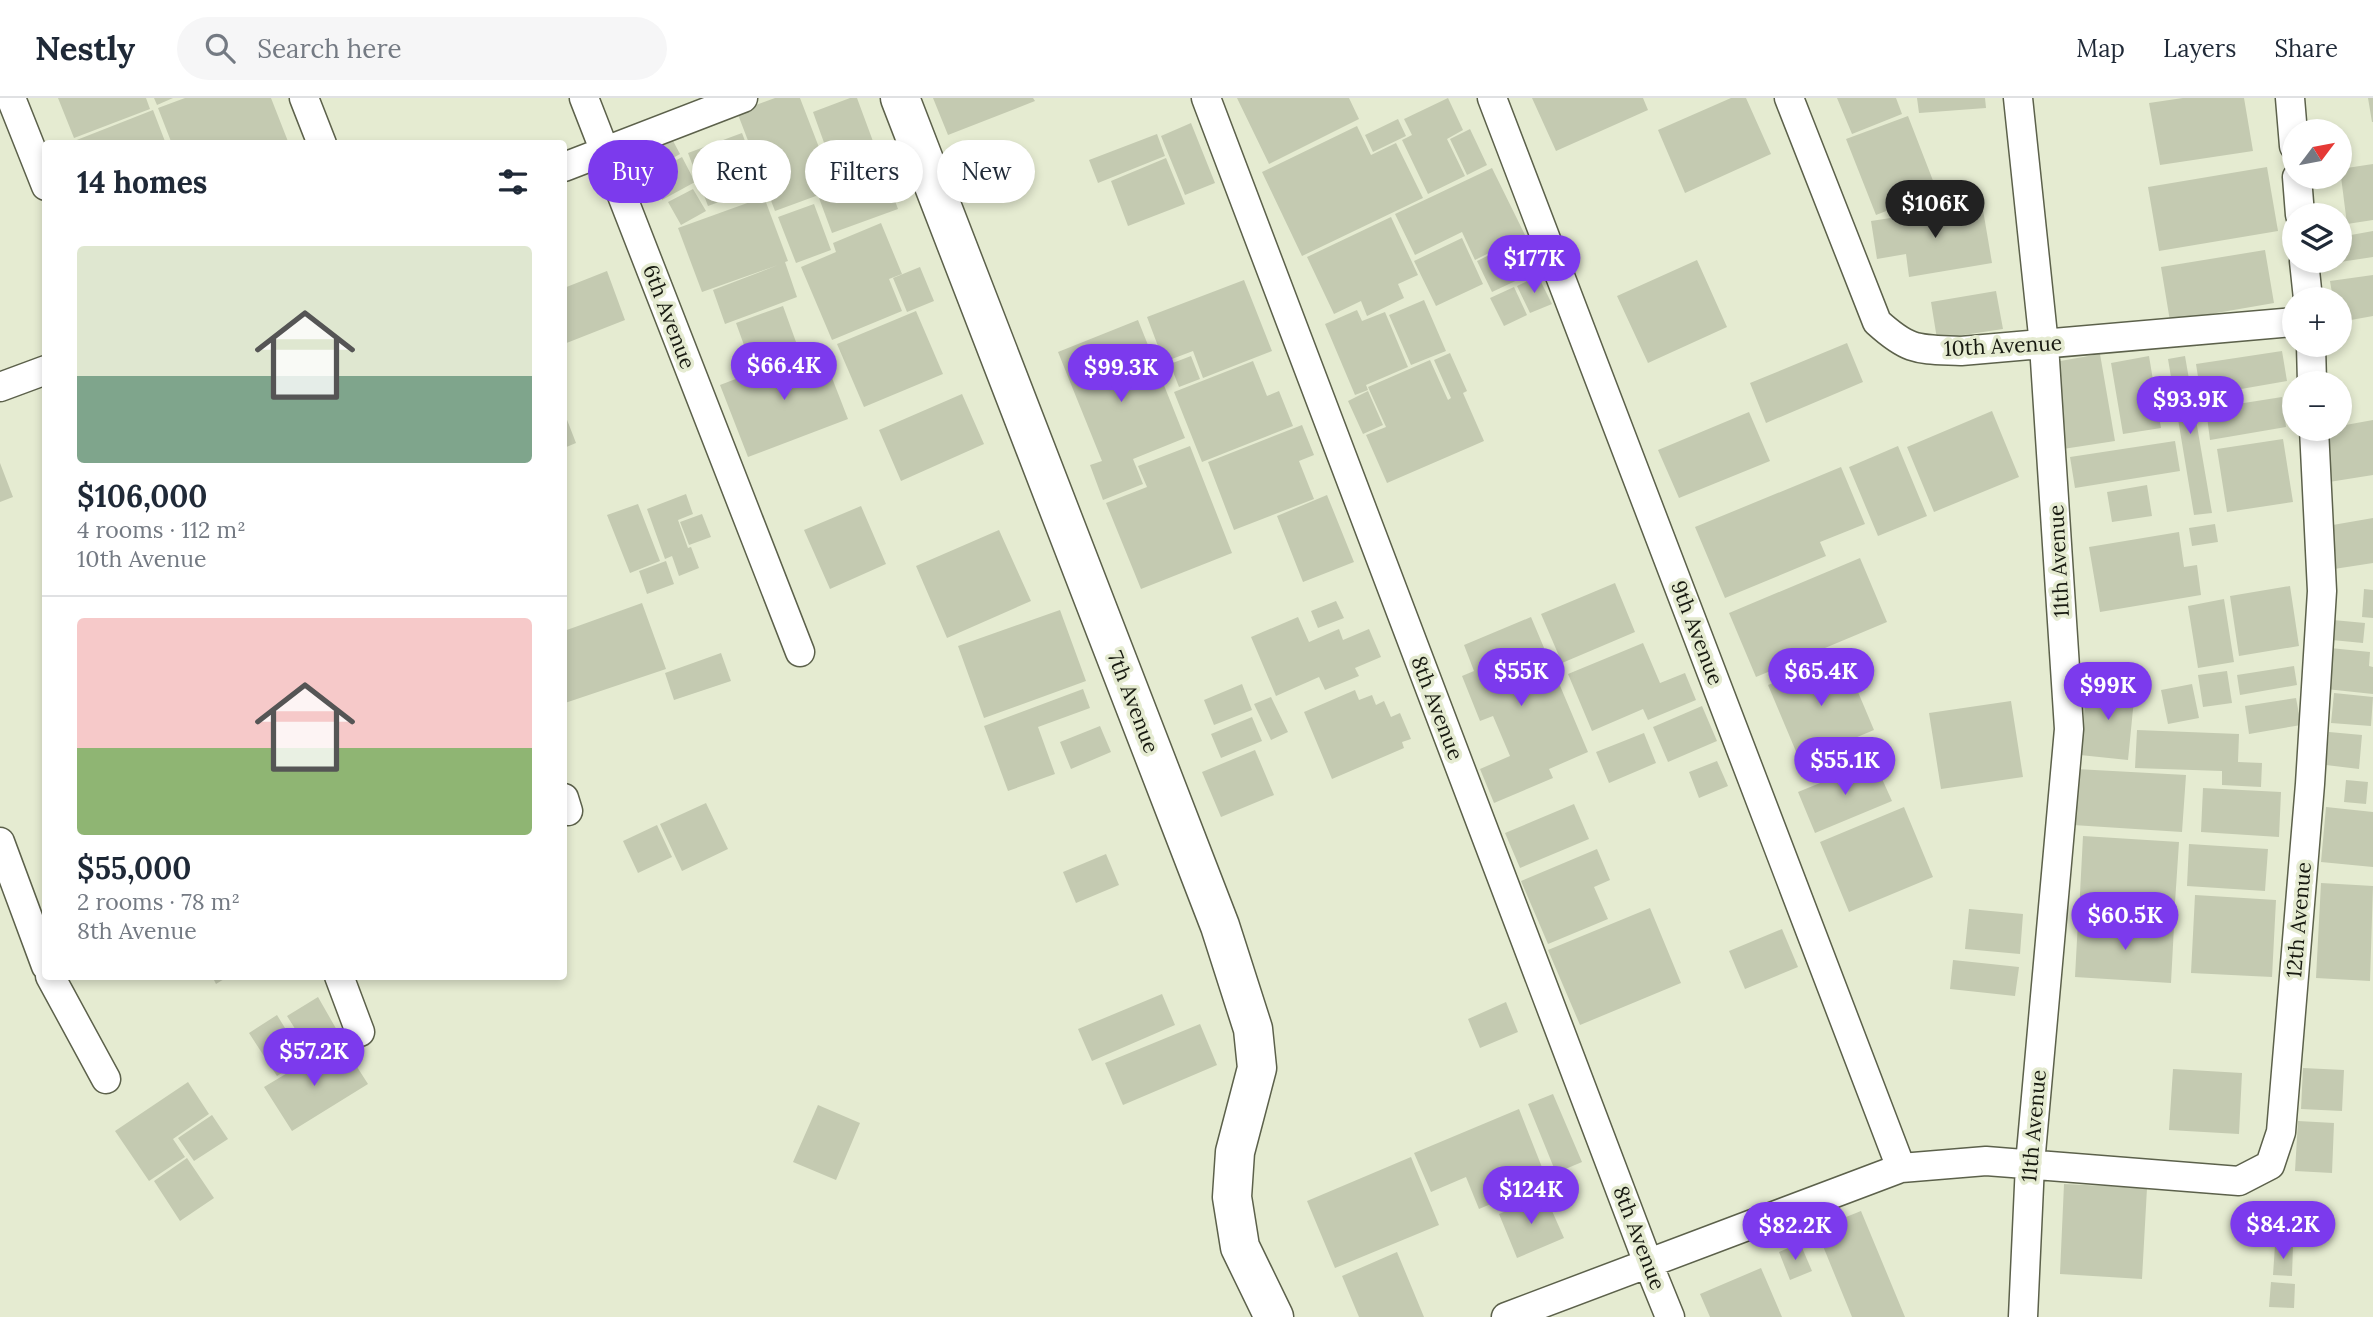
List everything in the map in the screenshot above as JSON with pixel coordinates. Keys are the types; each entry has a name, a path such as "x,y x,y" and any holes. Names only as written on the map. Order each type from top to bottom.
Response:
{"street":[{"path":"11,98 42,176"},
{"path":"304,98 320,140"},
{"name":"6th Avenue","path":"584,98 601,140"},
{"path":"634,140 743,98"},
{"name":"7th Avenue","path":"900,98 1215,913 1253,1029 1257,1068 1236,1152 1232,1197 1240,1247 1274,1317"},
{"name":"8th Avenue","path":"1206,98 1670,1317"},
{"name":"9th Avenue","path":"1492,98 1901,1168"},
{"name":"10th Avenue","path":"1789,98 1877,322 1898,341 1918,349 1961,351 2282,323"},
{"name":"11th Avenue","path":"2018,98 2044,345 2069,729 2030,1164 2023,1317"},
{"path":"2290,98 2292,119"},
{"path":"567,166 588,158"},
{"name":"6th Avenue","path":"625,203 800,652"},
{"path":"0,387 42,371"},
{"name":"12th Avenue","path":"1506,1317 1901,1168 1986,1161 2239,1181 2270,1165 2281,1132 2310,784 2322,591 2316,441"},
{"path":"0,842 42,955"},
{"path":"52,980 106,1079"},
{"path":"340,980 360,1032"}],"building":[{"path":"58,98 146,98 150,109 74,138"},
{"path":"154,98 173,98 157,105"},
{"path":"185,98 271,98 287,140 170,140 158,108"},
{"path":"775,98 800,98 816,140 805,140 805,200 775,211 772,203 791,203 791,140 748,140 737,112"},
{"path":"850,98 857,98 873,140 823,140 813,112"},
{"path":"933,98 1033,98 1035,101 948,135"},
{"path":"1237,98 1349,98 1359,119 1269,164"},
{"path":"1448,98 1463,130 1447,139 1465,176 1428,194 1402,140 1412,135 1404,119"},
{"path":"1532,98 1643,98 1648,110 1556,151"},
{"path":"1731,98 1746,98 1771,154 1685,193 1658,130"},
{"path":"1837,98 1896,98 1902,114 1852,134"},
{"path":"1917,98 1985,98 1986,108 1919,113"},
{"path":"2183,98 2244,98 2253,151 2160,165 2149,103"},
{"path":"2368,98 2373,98 2373,122 2372,122"},
{"path":"153,110 164,140 77,140"},
{"path":"1908,116 1937,191 1876,215 1846,139"},
{"path":"1398,119 1406,136 1373,152 1365,135"},
{"path":"1191,123 1215,183 1185,195 1161,136"},
{"path":"1357,126 1371,155 1396,143 1423,198 1302,256 1262,172"},
{"path":"1470,129 1487,165 1467,175 1450,139"},
{"path":"742,133 745,140 723,140"},
{"path":"1157,134 1165,156 1098,183 1089,160"},
{"path":"682,157 692,176 692,184 678,191 678,159"},
{"path":"1166,158 1185,204 1128,226 1111,181"},
{"path":"2373,164 2373,220 2352,223 2352,203 2344,203 2343,189 2352,189 2352,167"},
{"path":"2267,167 2278,231 2159,251 2148,187"},
{"path":"1492,168 1525,235 1475,260 1462,232 1415,255 1395,214"},
{"path":"692,190 692,203 701,203 706,211 681,225 669,203 678,203 678,197"},
{"path":"747,203 766,203 788,261 785,262 797,297 725,324 713,290 778,265 702,292 678,228"},
{"path":"821,203 896,203 898,209 832,233"},
{"path":"814,204 831,250 796,263 778,217"},
{"path":"1982,204 1992,263 1909,277 1906,254 1877,259 1871,221"},
{"path":"1391,217 1418,275 1398,284 1404,298 1367,316 1361,301 1334,314 1307,257"},
{"path":"881,223 902,274 889,279 902,311 832,340 801,267 836,252 833,243"},
{"path":"2373,231 2373,257 2352,260 2352,235"},
{"path":"1462,238 1483,284 1436,306 1414,261"},
{"path":"1524,238 1539,270 1492,292 1477,261"},
{"path":"2265,250 2274,303 2170,321 2161,267"},
{"path":"1697,260 1727,327 1648,363 1617,296"},
{"path":"920,267 934,301 907,312 893,278"},
{"path":"607,271 625,320 567,343 567,287"},
{"path":"2373,275 2373,316 2352,320 2352,287 2331,287 2330,281"},
{"path":"1538,276 1552,304 1530,313 1517,286"},
{"path":"1244,280 1272,351 1203,378 1193,351 1164,362 1147,317"},
{"path":"1514,287 1527,315 1504,326 1490,298"},
{"path":"1996,291 2003,329 1937,339 1931,302"},
{"path":"1424,300 1446,351 1411,365 1389,315"},
{"path":"783,306 800,353 753,370 736,323"},
{"path":"1357,310 1362,321 1385,312 1408,367 1366,385 1368,390 1355,395 1325,324"},
{"path":"916,311 943,374 864,407 837,344"},
{"path":"1138,320 1185,438 1133,459 1143,484 1103,500 1090,465 1102,461 1058,352"},
{"path":"1847,343 1863,382 1766,423 1750,383"},
{"path":"820,347 848,419 748,457 720,385"},
{"path":"2282,351 2285,371 2282,371 2282,382 2201,396 2196,364"},
{"path":"1450,353 1467,391 1463,393 1484,441 1387,483 1366,435 1386,427 1368,387 1430,360 1448,400 1451,398 1434,360"},
{"path":"2100,354 2115,441 2063,449 2049,363"},
{"path":"1191,356 1200,379 1179,387 1170,364"},
{"path":"2149,356 2161,428 2123,434 2111,363"},
{"path":"2185,356 2212,513 2194,515 2168,359"},
{"path":"1253,361 1267,396 1279,391 1293,426 1202,462 1174,392"},
{"path":"1368,391 1383,425 1363,434 1348,401"},
{"path":"962,394 984,444 901,481 879,430"},
{"path":"2282,397 2282,428 2210,440 2206,409"},
{"path":"1992,411 2019,477 1934,512 1907,447"},
{"path":"1749,412 1770,461 1679,498 1658,450"},
{"path":"567,420 576,443 567,447"},
{"path":"2373,420 2373,475 2329,482 2321,441 2352,441 2352,424"},
{"path":"1302,425 1314,455 1299,461 1314,499 1234,530 1208,462"},
{"path":"2282,439 2293,502 2227,512 2217,449"},
{"path":"2175,441 2180,471 2075,488 2070,457"},
{"path":"1190,446 1232,553 1141,589 1106,503 1147,487 1138,466"},
{"path":"1898,446 1927,516 1878,536 1849,467"},
{"path":"0,463 13,497 0,502"},
{"path":"1841,467 1865,524 1820,542 1826,556 1725,598 1695,527"},
{"path":"2147,485 2152,516 2112,522 2107,492"},
{"path":"686,494 693,514 678,520 699,568 679,576 672,556 665,559 647,509"},
{"path":"1327,495 1354,562 1303,582 1277,516"},
{"path":"638,504 660,561 630,573 607,515"},
{"path":"861,506 886,564 830,589 804,530"},
{"path":"702,514 711,537 689,545 680,522"},
{"path":"2373,518 2373,563 2334,569 2327,526"},
{"path":"2215,524 2218,542 2192,546 2189,528"},
{"path":"999,530 1031,601 947,638 916,566"},
{"path":"2179,532 2184,567 2197,565 2201,595 2100,612 2089,547"},
{"path":"1860,558 1887,622 1756,677 1729,613"},
{"path":"666,561 674,584 647,594 639,571"},
{"path":"1615,583 1635,632 1562,663 1541,614"},
{"path":"2290,586 2299,646 2239,656 2230,596"},
{"path":"2364,589 2373,590 2373,618 2362,617"},
{"path":"2224,599 2234,662 2198,668 2188,606"},
{"path":"1336,601 1344,618 1318,628 1311,611"},
{"path":"642,603 666,669 567,702 567,630"},
{"path":"1060,610 1086,681 984,718 958,646"},
{"path":"1298,617 1309,642 1339,629 1343,640 1369,629 1381,657 1355,668 1359,676 1325,690 1319,677 1276,696 1251,637"},
{"path":"1531,617 1588,752 1549,769 1553,778 1494,803 1480,769 1510,756 1493,716 1480,721 1462,676 1474,671 1464,645"},
{"path":"2333,620 2365,623 2363,643 2332,640"},
{"path":"1643,643 1660,683 1685,673 1696,700 1648,720 1643,709 1592,731 1568,674"},
{"path":"2330,648 2370,652 2373,694 2326,689"},
{"path":"721,653 731,681 674,700 665,673"},
{"path":"1842,654 1874,730 1800,761 1768,685"},
{"path":"2294,666 2297,685 2240,695 2237,675"},
{"path":"2227,671 2232,703 2203,707 2198,675"},
{"path":"1242,684 1252,710 1214,725 1204,700"},
{"path":"2087,684 2135,689 2128,760 2080,755"},
{"path":"2192,684 2199,718 2168,724 2161,690"},
{"path":"1083,689 1090,708 1038,727 1055,774 1008,791 984,726"},
{"path":"1355,690 1359,700 1372,695 1376,705 1384,701 1391,717 1400,713 1411,739 1402,742 1404,748 1332,779 1304,712"},
{"path":"2334,693 2373,697 2371,726 2331,723"},
{"path":"1271,697 1288,732 1271,740 1254,704"},
{"path":"2296,698 2301,725 2249,734 2245,706"},
{"path":"2011,701 2023,777 1941,789 1929,713"},
{"path":"1702,706 1717,741 1668,762 1653,727"},
{"path":"1252,717 1262,741 1221,758 1211,734"},
{"path":"1100,726 1111,752 1071,769 1060,742"},
{"path":"2137,730 2239,734 2238,762 2262,763 2261,787 2222,785 2222,771 2135,768"},
{"path":"2329,732 2362,735 2359,769 2326,765"},
{"path":"1644,733 1656,763 1609,783 1596,752"},
{"path":"1255,750 1274,795 1221,817 1202,772"},
{"path":"1717,761 1728,786 1699,798 1689,772"},
{"path":"1874,761 1892,801 1815,833 1798,792"},
{"path":"2076,769 2186,775 2182,832 2073,825"},
{"path":"2346,780 2368,782 2366,804 2344,802"},
{"path":"2203,788 2281,792 2279,837 2201,832"},
{"path":"706,803 728,849 682,871 660,824"},
{"path":"1574,804 1589,839 1520,868 1505,833"},
{"path":"1904,807 1933,877 1849,912 1820,842"},
{"path":"2326,807 2373,812 2373,867 2321,862"},
{"path":"657,825 672,857 638,873 623,841"},
{"path":"2083,836 2179,842 2174,918 2079,913"},
{"path":"2189,844 2268,849 2265,891 2187,886"},
{"path":"1597,849 1610,880 1594,887 1608,919 1548,944 1521,881"},
{"path":"1106,854 1119,885 1076,903 1063,872"},
{"path":"2321,883 2373,886 2370,981 2316,978"},
{"path":"2195,895 2276,900 2272,977 2191,973"},
{"path":"1650,908 1681,983 1580,1025 1548,950"},
{"path":"1969,909 2023,914 2020,954 1965,949"},
{"path":"2078,921 2174,926 2171,983 2075,977"},
{"path":"1782,929 1798,967 1745,989 1729,951"},
{"path":"1953,960 2019,967 2015,996 1950,989"},
{"path":"1162,994 1175,1025 1092,1061 1078,1029"},
{"path":"318,997 338,1032 309,1051 287,1016"},
{"path":"1506,1002 1518,1032 1480,1048 1468,1019"},
{"path":"277,1015 304,1059 277,1076 249,1033"},
{"path":"1200,1024 1217,1065 1123,1105 1105,1063"},
{"path":"342,1034 354,1052 334,1065 322,1046"},
{"path":"324,1051 334,1066 350,1056 368,1084 292,1131 264,1087"},
{"path":"2303,1068 2344,1070 2342,1111 2301,1109"},
{"path":"2173,1069 2242,1073 2239,1134 2169,1130"},
{"path":"188,1082 209,1114 173,1139 185,1157 149,1181 115,1131"},
{"path":"1553,1094 1582,1162 1556,1173 1528,1104"},
{"path":"818,1105 860,1123 836,1180 793,1162"},
{"path":"1519,1109 1547,1180 1479,1209 1466,1177 1431,1192 1414,1153"},
{"path":"212,1115 228,1139 194,1161 178,1138"},
{"path":"2298,1121 2334,1123 2332,1173 2295,1171"},
{"path":"1411,1157 1439,1225 1335,1268 1307,1201"},
{"path":"187,1158 214,1198 180,1221 154,1181"},
{"path":"2064,1184 2147,1188 2142,1279 2060,1274"},
{"path":"1545,1195 1564,1238 1517,1258 1499,1214"},
{"path":"1861,1211 1905,1317 1852,1317 1816,1229"},
{"path":"1800,1243 1812,1271 1790,1280 1779,1252"},
{"path":"2275,1245 2293,1246 2292,1276 2273,1275"},
{"path":"1397,1252 1424,1317 1359,1317 1342,1276"},
{"path":"1761,1268 1782,1317 1710,1317 1700,1294"},
{"path":"2271,1282 2295,1284 2294,1308 2269,1307"}]}
